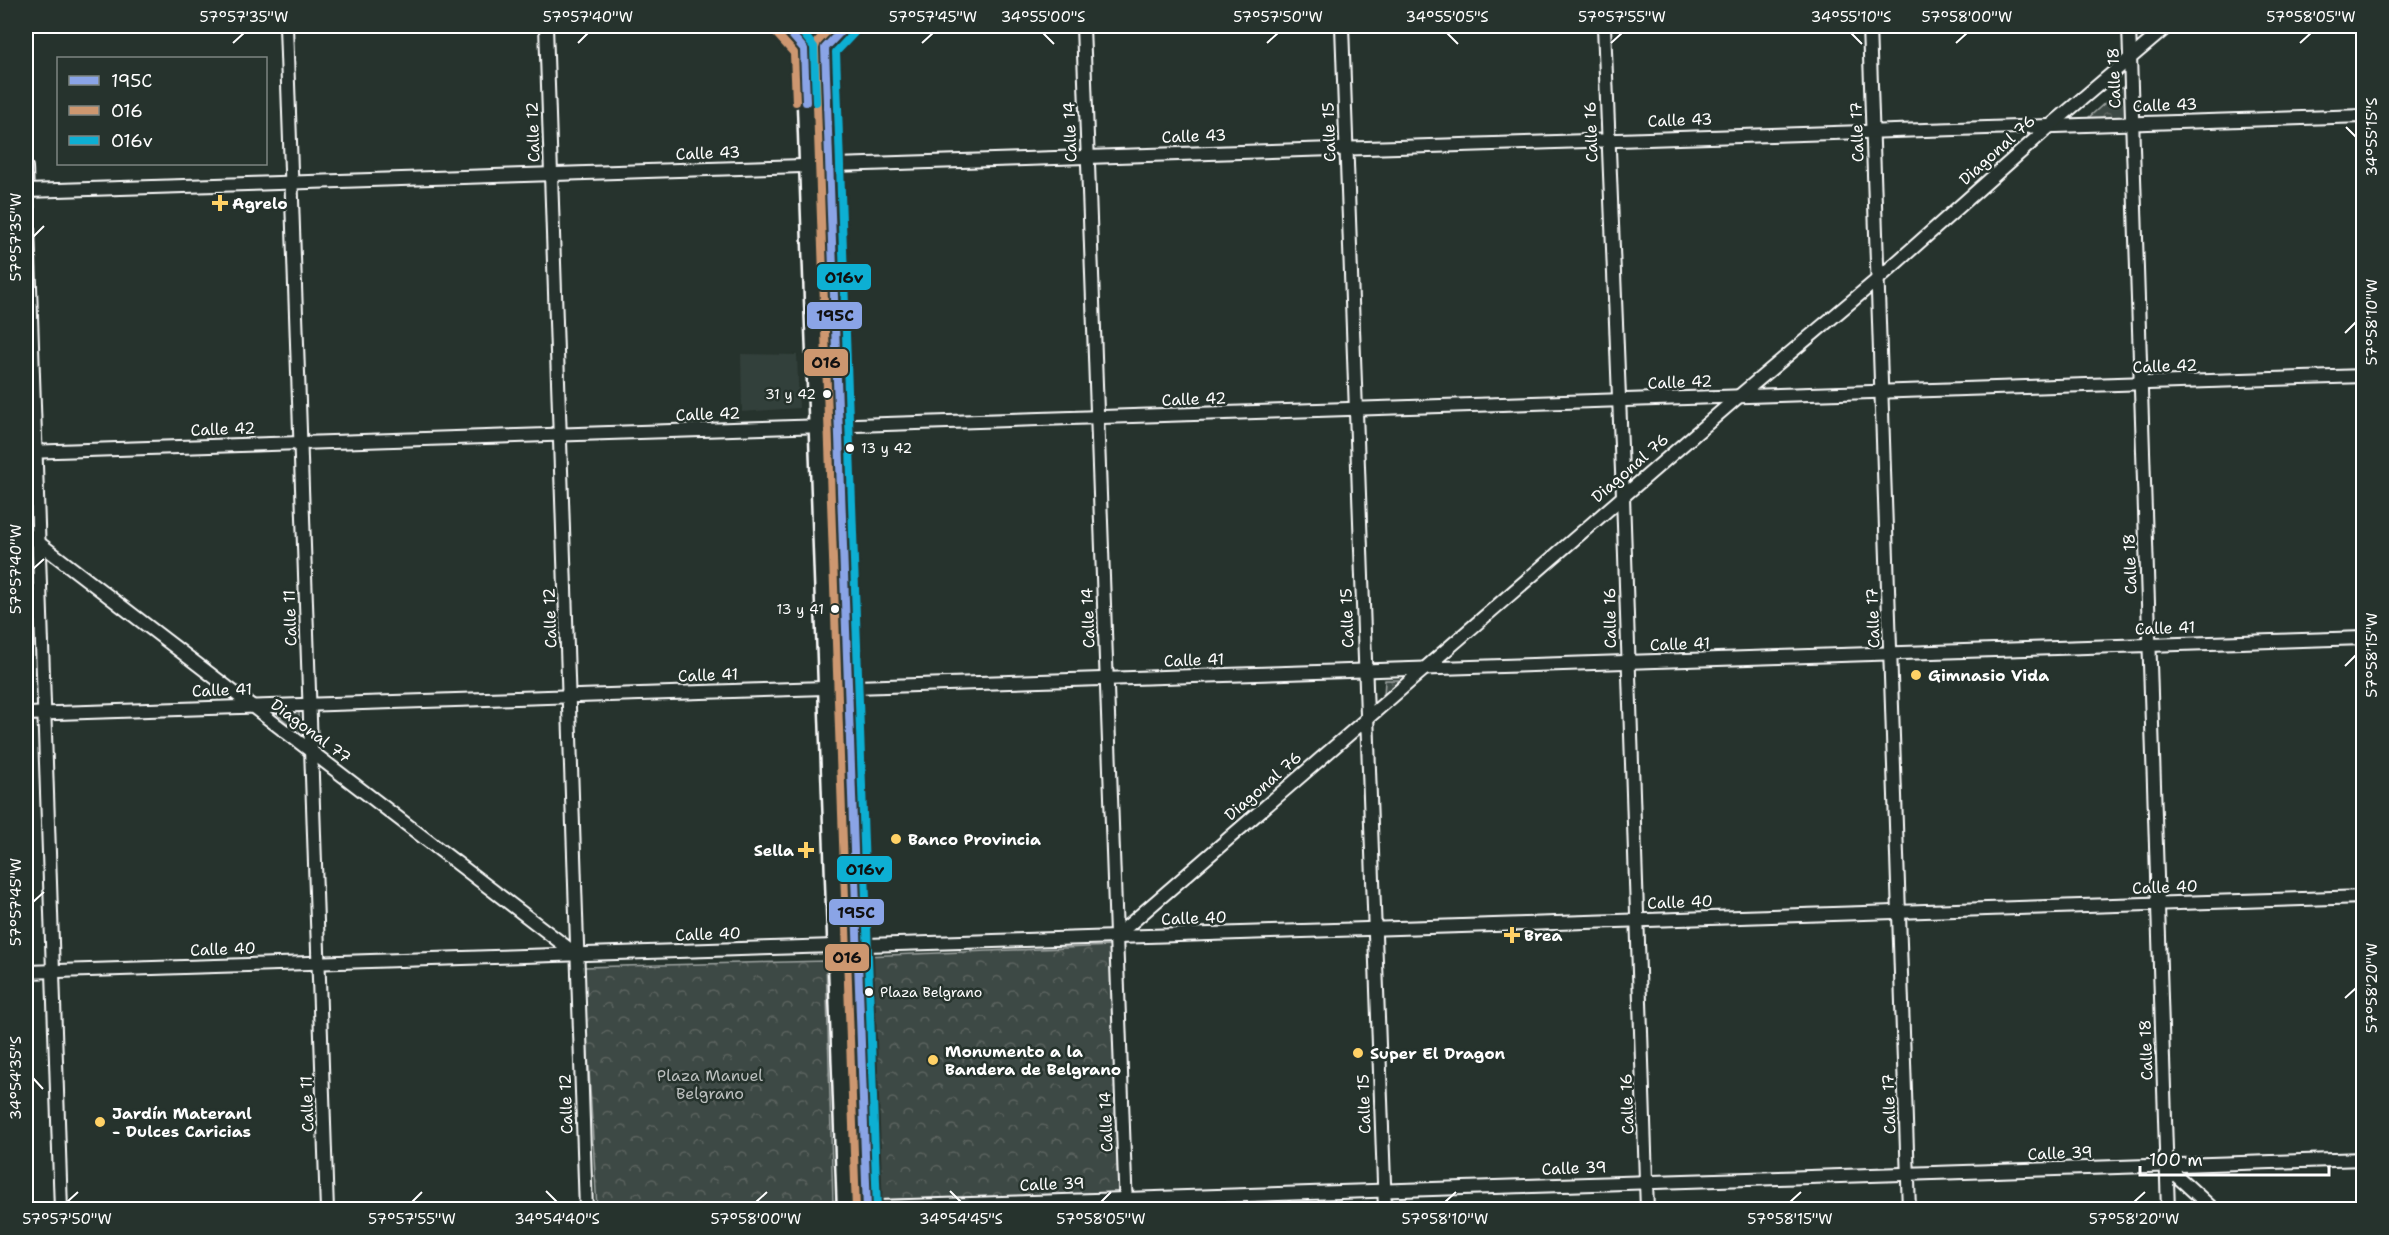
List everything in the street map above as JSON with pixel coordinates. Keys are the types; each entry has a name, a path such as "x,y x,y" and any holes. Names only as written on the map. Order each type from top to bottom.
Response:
{"main road":[{"path":"784,26 804,49 846,1209"},
{"path":"804,49 825,48 846,26"},
{"path":"825,48 867,1208"}],"street":[{"name":"Calle 11","path":"286,26 327,1209"},
{"name":"Calle 12","path":"546,26 586,1209"},
{"name":"Calle 14","path":"1083,26 1126,1204"},
{"name":"Calle 15","path":"1342,26 1385,1209"},
{"name":"Calle 16","path":"1604,26 1623,496 1647,1209"},
{"name":"Calle 17","path":"1869,26 1909,1209"},
{"name":"Calle 18","path":"2129,26 2168,1209"},
{"name":"Diagonal 76","path":"1115,937 2168,26"},
{"name":"Calle 43","path":"26,191 1088,155 2364,116"},
{"path":"26,167 30,452 38,543 61,1209"},
{"name":"Calle 42","path":"30,452 2364,376"},
{"name":"Diagonal 77","path":"26,533 578,955"},
{"name":"Calle 41","path":"26,714 2364,638"},
{"name":"Calle 40","path":"26,972 2364,897"},
{"name":"Calle 39","path":"786,1209 1126,1204 1384,1190 2364,1159"},
{"path":"2166,1166 2214,1209"}],"shaded area":[{"path":"741,354 797,355 799,408 742,412"}],"green space":[{"path":"2126,84 2126,117 2087,119"},
{"path":"1385,680 1402,680 1384,696"},
{"path":"299,712 300,734 276,713"},
{"path":"1112,946 1118,1194 873,1200 864,956"},
{"name":"Plaza Manuel Belgrano","path":"826,961 833,1201 597,1209 583,967"}],"transit line":[{"name":"195C","path":"784,26 804,49 806,102"},
{"name":"O16v","path":"797,26 814,47 816,102"},
{"name":"O16","path":"832,26 817,42 815,48 856,1210"},
{"name":"195C","path":"846,26 825,48 867,1210"},
{"name":"O16","path":"776,33 794,53 796,102"},
{"name":"O16v","path":"854,33 836,52 877,1210"}],"place":[{"name":"Agrelo","path":"220,203"},
{"name":"31 y 42","path":"827,394"},
{"name":"13 y 42","path":"850,448"},
{"name":"13 y 41","path":"835,609"},
{"name":"Gimnasio Vida","path":"1916,675"},
{"name":"Banco Provincia","path":"896,839"},
{"name":"Sella","path":"806,850"},
{"name":"Brea","path":"1512,935"},
{"name":"Plaza Belgrano","path":"869,992"},
{"name":"Super El Dragon","path":"1358,1053"},
{"name":"Monumento a la Bandera de Belgrano","path":"933,1060"},
{"name":"Jardín Materanl - Dulces Caricias","path":"100,1122"}]}
